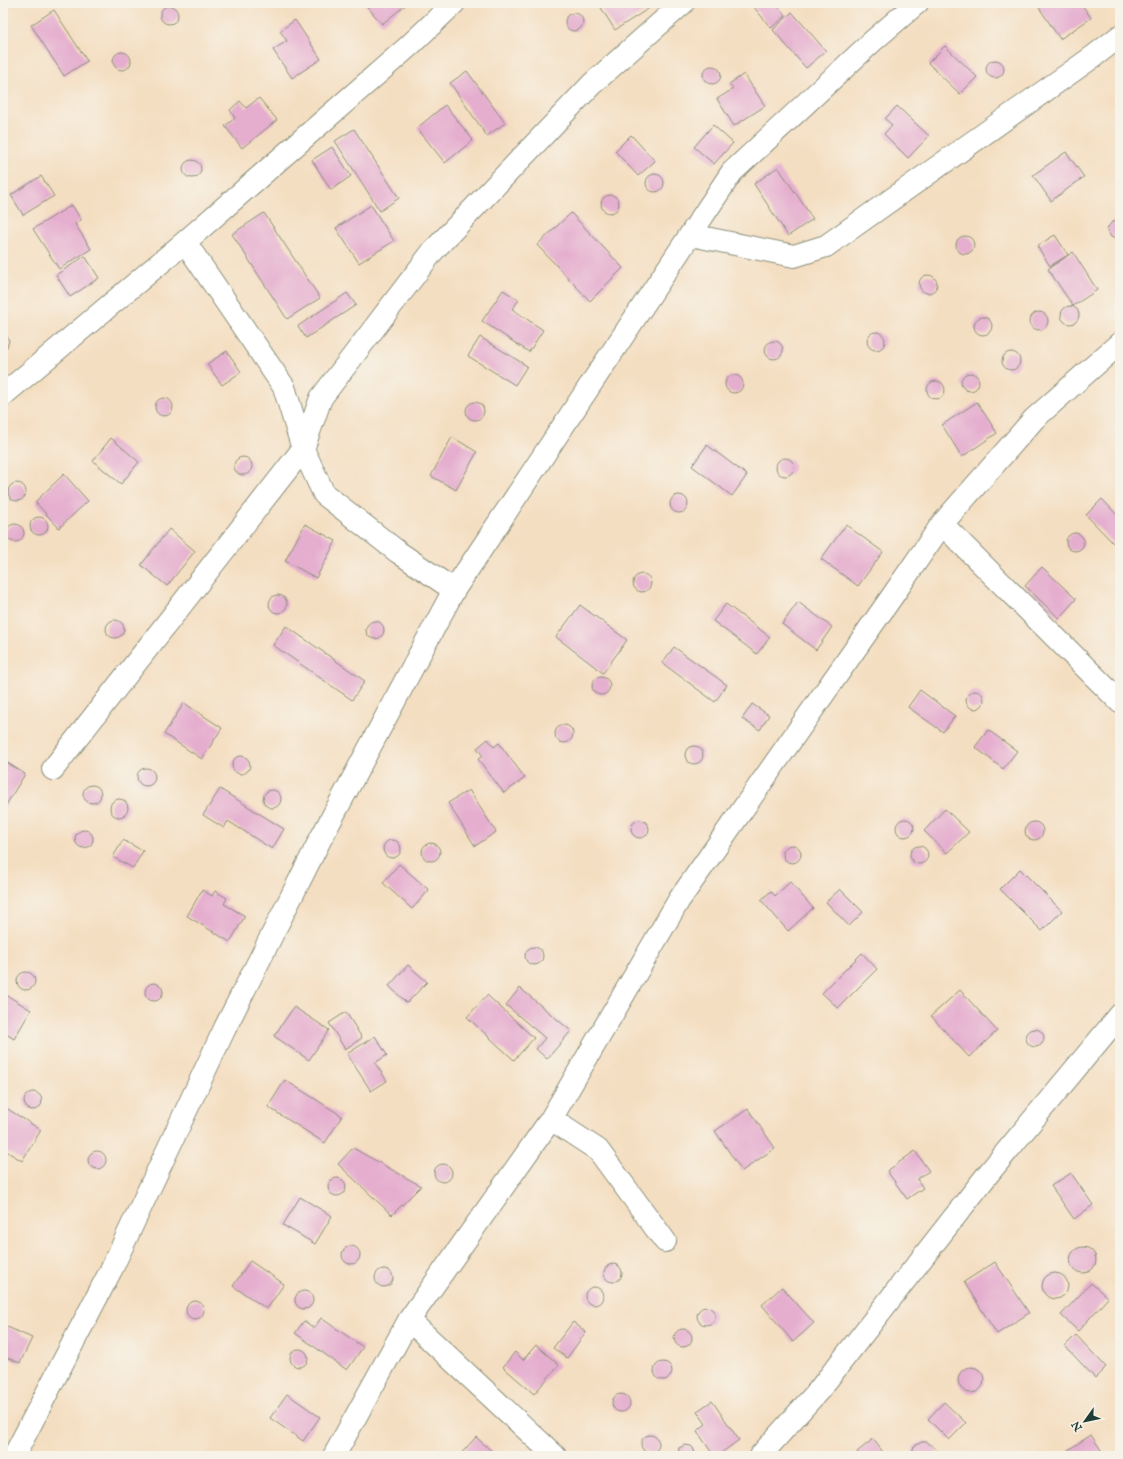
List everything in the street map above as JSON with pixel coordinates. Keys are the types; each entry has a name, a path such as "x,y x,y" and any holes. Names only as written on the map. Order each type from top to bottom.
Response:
{"street":[{"path":"3,394 185,242 409,46 454,3"},
{"path":"53,769 303,449 321,398 433,251 592,84 683,3"},
{"path":"14,1456 111,1270 225,1028 320,840 454,590 732,172 874,40 918,3"},
{"path":"691,235 794,256 826,246 1120,36"},
{"path":"185,242 284,387 303,449 324,494 398,552 454,590"},
{"path":"334,1456 409,1320 551,1119 679,900 942,524 1034,419 1120,343"},
{"path":"942,524 1120,702"},
{"path":"760,1456 820,1390 988,1174 1120,1015"},
{"path":"551,1119 598,1150 665,1241"},
{"path":"409,1320 554,1456"}],"building":[{"path":"364,3 408,3 382,24"},
{"path":"598,3 648,3 651,7 615,30"},
{"path":"756,3 775,3 786,16 771,28 753,6"},
{"path":"1036,3 1081,3 1091,18 1060,39"},
{"path":"169,6 175,9 178,15 175,21 169,24 163,21 160,15 163,9"},
{"path":"54,10 87,61 64,76 31,25"},
{"path":"792,12 826,51 806,68 773,30"},
{"path":"574,13 580,16 583,22 580,28 574,31 568,28 565,22 568,16"},
{"path":"295,20 321,59 292,78 273,50 287,41 280,31"},
{"path":"945,46 977,77 960,94 928,63"},
{"path":"122,52 128,55 131,61 128,67 122,70 116,67 113,61 116,55"},
{"path":"995,60 1001,63 1004,69 1001,75 995,78 989,75 986,69 989,63"},
{"path":"712,66 718,69 721,75 718,81 712,84 706,81 703,75 706,69"},
{"path":"467,71 505,123 487,136 450,83"},
{"path":"744,74 765,106 734,126 717,99 733,89 729,84"},
{"path":"259,98 277,120 242,148 225,126 235,118 230,110 240,101 246,108"},
{"path":"445,105 473,140 445,163 417,128"},
{"path":"897,106 929,136 908,158 884,134 892,125 885,119"},
{"path":"713,125 733,143 714,164 694,147"},
{"path":"354,129 399,198 380,211 335,141"},
{"path":"631,135 655,161 638,176 615,151"},
{"path":"332,147 351,176 331,190 312,160"},
{"path":"1066,152 1084,177 1051,201 1033,175"},
{"path":"192,160 198,163 201,169 198,175 192,178 186,175 183,169 186,163"},
{"path":"778,167 813,219 788,236 754,184"},
{"path":"655,174 661,177 664,183 661,189 655,192 649,189 646,183 649,177"},
{"path":"41,176 54,196 23,215 11,195"},
{"path":"610,195 616,198 619,204 616,210 610,213 604,210 601,204 604,198"},
{"path":"72,205 81,220 75,224 91,249 59,269 33,229"},
{"path":"371,205 394,241 359,263 336,228"},
{"path":"264,213 320,298 287,319 232,234"},
{"path":"571,213 623,268 590,301 537,245"},
{"path":"1112,222 1120,222 1120,238 1116,239 1111,237 1107,230"},
{"path":"1055,235 1068,255 1050,266 1037,246"},
{"path":"965,236 971,239 974,245 971,251 965,254 959,251 956,245 959,239"},
{"path":"1073,252 1097,290 1073,306 1048,269"},
{"path":"85,256 99,278 70,297 56,275"},
{"path":"928,275 934,278 937,284 934,290 928,293 922,290 919,284 922,278"},
{"path":"503,290 519,300 512,309 543,330 529,352 482,321"},
{"path":"347,293 356,305 306,338 298,326"},
{"path":"1070,306 1076,309 1079,315 1076,321 1070,324 1064,321 1061,315 1064,309"},
{"path":"1039,312 1045,315 1048,321 1045,327 1039,330 1033,327 1030,321 1033,315"},
{"path":"983,317 989,320 992,326 989,332 983,335 977,332 974,326 977,320"},
{"path":"876,332 882,335 885,341 882,347 876,350 870,347 867,341 870,335"},
{"path":"3,333 7,336 9,341 7,347 3,350"},
{"path":"480,337 527,366 515,385 468,356"},
{"path":"774,341 780,344 783,350 780,356 774,359 768,356 765,350 768,344"},
{"path":"227,351 241,372 222,385 207,364"},
{"path":"1011,352 1017,355 1020,361 1017,367 1011,370 1005,367 1002,361 1005,355"},
{"path":"970,373 976,376 979,382 976,388 970,391 964,388 961,382 964,376"},
{"path":"734,375 740,378 743,384 740,390 734,393 728,390 725,384 728,378"},
{"path":"936,381 942,384 945,390 942,396 936,399 930,396 927,390 930,384"},
{"path":"164,398 170,401 173,407 170,413 164,416 158,413 155,407 158,401"},
{"path":"475,402 481,405 484,411 481,417 475,420 469,417 466,411 469,405"},
{"path":"977,402 997,433 962,457 942,425"},
{"path":"452,437 477,452 456,490 431,476"},
{"path":"111,438 139,462 121,484 93,461"},
{"path":"707,445 747,475 732,496 692,466"},
{"path":"243,457 249,460 252,466 249,472 243,475 237,472 234,466 237,460"},
{"path":"785,458 791,461 794,467 791,473 785,476 779,473 776,467 779,461"},
{"path":"64,474 88,501 59,528 35,502"},
{"path":"17,483 23,486 26,492 23,498 17,501 11,498 8,492 11,486"},
{"path":"679,495 685,498 688,504 685,510 679,513 673,510 670,504 673,498"},
{"path":"1102,499 1120,518 1119,549 1086,515"},
{"path":"39,517 45,520 48,526 45,532 39,535 33,532 30,526 33,520"},
{"path":"15,524 21,527 24,533 21,539 15,542 9,539 6,533 9,527"},
{"path":"305,524 336,541 316,578 285,561"},
{"path":"846,525 883,552 858,586 821,559"},
{"path":"169,529 195,551 167,586 141,565"},
{"path":"1075,533 1081,536 1084,542 1081,548 1075,551 1069,548 1066,542 1069,536"},
{"path":"1042,567 1076,599 1059,618 1025,586"},
{"path":"642,574 648,577 651,583 648,589 642,592 636,589 633,583 636,577"},
{"path":"278,595 284,598 287,604 284,610 278,613 272,610 269,604 272,598"},
{"path":"798,602 832,627 816,650 782,624"},
{"path":"726,604 770,637 757,654 713,621"},
{"path":"580,605 627,640 603,673 556,637"},
{"path":"115,620 121,623 124,629 121,635 115,638 109,635 106,629 109,623"},
{"path":"375,621 381,624 384,630 381,636 375,639 369,636 366,630 369,624"},
{"path":"286,626 365,681 352,700 273,645"},
{"path":"674,647 727,685 715,702 662,663"},
{"path":"601,677 607,680 610,686 607,692 601,695 595,692 592,686 595,680"},
{"path":"920,690 955,716 943,732 908,707"},
{"path":"975,691 981,694 984,700 981,706 975,709 969,706 966,700 969,694"},
{"path":"184,703 222,728 202,759 164,734"},
{"path":"752,704 769,715 760,730 742,719"},
{"path":"564,725 570,728 573,734 570,740 564,743 558,740 555,734 558,728"},
{"path":"988,730 1017,751 1003,769 975,747"},
{"path":"488,739 494,747 499,743 525,778 504,793 478,759 483,756 477,748"},
{"path":"694,746 700,749 703,755 700,761 694,764 688,761 685,755 688,749"},
{"path":"241,756 247,759 250,765 247,771 241,774 235,771 232,765 235,759"},
{"path":"3,760 25,774 3,810"},
{"path":"146,768 152,771 155,777 152,783 146,786 140,783 137,777 140,771"},
{"path":"92,785 98,788 101,794 98,800 92,803 86,800 83,794 86,788"},
{"path":"220,789 284,829 272,849 228,821 224,828 203,815"},
{"path":"272,790 278,793 281,799 278,805 272,808 266,805 263,799 266,793"},
{"path":"469,790 496,832 475,846 448,803"},
{"path":"119,799 125,802 128,808 125,814 119,817 113,814 110,808 113,802"},
{"path":"945,809 969,832 947,853 924,831"},
{"path":"905,819 911,822 914,828 911,834 905,837 899,834 896,828 899,822"},
{"path":"640,820 646,823 649,829 646,835 640,838 634,835 631,829 634,823"},
{"path":"1034,822 1040,825 1043,831 1040,837 1034,840 1028,837 1025,831 1028,825"},
{"path":"84,830 90,833 93,839 90,845 84,848 78,845 75,839 78,833"},
{"path":"123,840 143,851 133,868 113,857"},
{"path":"392,840 398,843 401,849 398,855 392,858 386,855 383,849 386,843"},
{"path":"431,843 437,846 440,852 437,858 431,861 425,858 422,852 425,846"},
{"path":"792,845 798,848 801,854 798,860 792,863 786,860 783,854 786,848"},
{"path":"919,846 925,849 928,855 925,861 919,864 913,861 910,855 913,849"},
{"path":"399,864 429,890 412,909 383,883"},
{"path":"1020,869 1062,911 1042,931 1000,889"},
{"path":"790,882 813,908 788,931 761,900 771,891 775,896"},
{"path":"840,889 863,912 849,926 826,902"},
{"path":"202,890 212,896 215,891 227,898 224,904 245,916 230,942 187,916"},
{"path":"534,947 540,950 543,956 540,962 534,965 528,962 525,956 528,950"},
{"path":"862,953 877,969 838,1008 822,993"},
{"path":"408,965 427,982 407,1003 389,986"},
{"path":"26,972 32,975 35,981 32,987 26,990 20,987 17,981 20,975"},
{"path":"154,983 160,986 163,992 160,998 154,1001 148,998 145,992 148,986"},
{"path":"520,988 571,1031 547,1059 536,1049 545,1038 506,1005"},
{"path":"960,990 997,1031 969,1057 931,1016"},
{"path":"3,993 31,1010 14,1039 3,1032"},
{"path":"487,995 534,1038 514,1060 467,1017"},
{"path":"294,1007 329,1030 309,1060 274,1036"},
{"path":"346,1012 362,1038 345,1049 329,1023"},
{"path":"1035,1029 1041,1032 1044,1038 1041,1044 1035,1047 1029,1044 1026,1038 1029,1032"},
{"path":"375,1036 387,1055 375,1063 387,1081 371,1091 347,1054"},
{"path":"285,1080 342,1116 325,1143 268,1107"},
{"path":"33,1092 39,1095 42,1101 39,1107 33,1110 27,1107 24,1101 27,1095"},
{"path":"3,1106 41,1130 22,1161 3,1149"},
{"path":"748,1109 775,1148 742,1171 715,1131"},
{"path":"353,1148 421,1186 392,1215 338,1164"},
{"path":"97,1151 103,1154 106,1160 103,1166 97,1169 91,1166 88,1160 91,1154"},
{"path":"915,1151 929,1171 917,1179 923,1188 907,1199 887,1171"},
{"path":"443,1164 449,1167 452,1173 449,1179 443,1182 437,1179 434,1173 437,1167"},
{"path":"1071,1173 1093,1205 1074,1219 1051,1186"},
{"path":"337,1178 343,1181 346,1187 343,1193 337,1196 331,1193 328,1187 331,1181"},
{"path":"300,1197 332,1216 315,1244 283,1225"},
{"path":"351,1246 357,1249 360,1255 357,1261 351,1264 345,1261 342,1255 345,1249"},
{"path":"1083,1247 1092,1251 1096,1260 1092,1269 1083,1273 1074,1269 1070,1260 1074,1251"},
{"path":"250,1261 284,1284 267,1309 233,1286"},
{"path":"995,1262 1029,1313 997,1334 964,1282"},
{"path":"613,1264 619,1267 622,1273 619,1279 613,1282 607,1279 604,1273 607,1267"},
{"path":"384,1269 390,1272 393,1278 390,1284 384,1287 378,1284 375,1278 378,1272"},
{"path":"1055,1273 1064,1277 1068,1286 1064,1295 1055,1299 1046,1295 1042,1286 1046,1277"},
{"path":"1091,1283 1108,1298 1078,1331 1061,1315"},
{"path":"594,1287 600,1290 603,1296 600,1302 594,1305 588,1302 585,1296 588,1290"},
{"path":"782,1287 814,1323 793,1342 762,1305"},
{"path":"304,1291 310,1294 313,1300 310,1306 304,1309 298,1306 295,1300 298,1294"},
{"path":"195,1301 201,1304 204,1310 201,1316 195,1319 189,1316 186,1310 189,1304"},
{"path":"706,1307 712,1310 715,1316 712,1322 706,1325 700,1322 697,1316 700,1310"},
{"path":"321,1318 363,1347 347,1370 295,1333 304,1321 314,1328"},
{"path":"573,1322 586,1332 567,1358 553,1348"},
{"path":"3,1325 32,1338 20,1363 3,1356"},
{"path":"683,1329 689,1332 692,1338 689,1344 683,1347 677,1344 674,1338 677,1332"},
{"path":"1076,1335 1106,1367 1095,1378 1065,1346"},
{"path":"536,1345 559,1365 534,1394 503,1367 515,1352 523,1360"},
{"path":"299,1349 305,1352 308,1358 305,1364 299,1367 293,1364 290,1358 293,1352"},
{"path":"663,1362 669,1365 672,1371 669,1377 663,1380 657,1377 654,1371 657,1365"},
{"path":"971,1367 980,1371 984,1380 980,1389 971,1393 962,1389 958,1380 962,1371"},
{"path":"3,1383 8,1386 3,1394"},
{"path":"287,1394 320,1417 303,1441 270,1418"},
{"path":"621,1394 627,1397 630,1403 627,1409 621,1412 615,1409 612,1403 615,1397"},
{"path":"712,1401 739,1440 717,1456 714,1456 697,1431 706,1424 697,1411"},
{"path":"944,1402 966,1423 949,1440 928,1419"},
{"path":"650,1435 656,1438 659,1444 656,1450 650,1453 644,1450 641,1444 644,1438"},
{"path":"1091,1435 1105,1456 1072,1456 1068,1450"},
{"path":"476,1437 497,1456 459,1456"},
{"path":"873,1439 886,1456 860,1456 857,1452"},
{"path":"922,1442 927,1442 934,1447 937,1456 911,1456 914,1446"},
{"path":"685,1445 693,1448 695,1456 678,1456 679,1448"}]}
